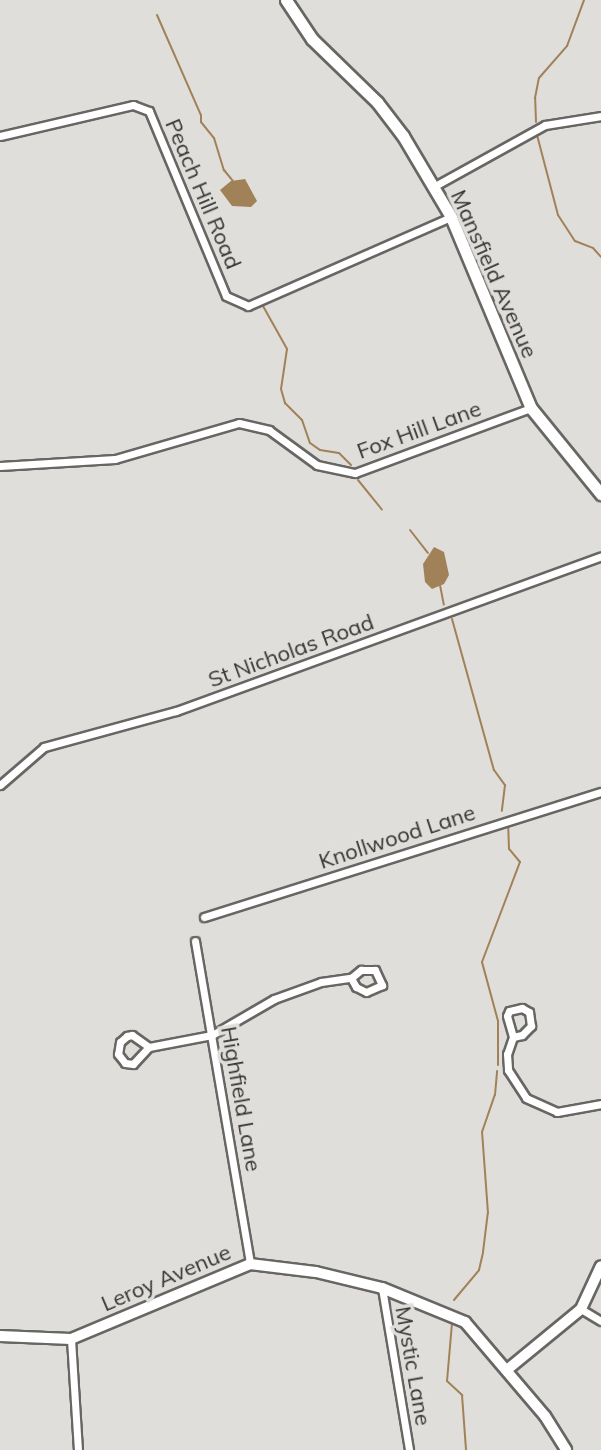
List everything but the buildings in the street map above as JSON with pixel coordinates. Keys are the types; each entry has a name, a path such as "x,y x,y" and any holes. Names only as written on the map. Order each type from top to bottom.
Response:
{"main road":[{"name":"Mansfield Avenue","path":"286,0 312,39 377,102 403,136 451,217 531,408 601,494"}],"street":[{"name":"Peach Hill Road","path":"0,136 133,105 149,111 226,296 248,306 451,217"},
{"path":"433,187 545,125 601,116"},
{"name":"Fox Hill Lane","path":"0,466 115,459 239,423 269,430 317,465 355,473 531,408"},
{"name":"St Nicholas Road","path":"0,785 44,747 176,711 601,556"},
{"name":"Knollwood Lane","path":"204,917 601,792"},
{"name":"Highfield Lane","path":"195,941 250,1264"},
{"path":"149,1047 132,1035 127,1036 120,1042 118,1054 125,1063 133,1064 149,1047 212,1035 274,999 321,982 351,978"},
{"path":"513,1037 507,1054 508,1070 526,1098 557,1112 601,1104"},
{"name":"Leroy Avenue","path":"0,1336 71,1339 250,1264 316,1272 382,1288 465,1322 508,1369 545,1416 566,1450"},
{"path":"508,1369 581,1309 601,1266"},
{"name":"Mystic Lane","path":"382,1288 409,1450"},
{"path":"581,1309 601,1321"},
{"path":"71,1339 78,1450"}],"shaded area":[{"path":"245,179 257,201 251,207 232,206 220,190 231,181"},
{"path":"434,547 444,552 449,575 444,584 432,589 425,582 423,564"}],"waterway":[{"path":"536,122 535,98 539,78 567,46 584,0"},
{"path":"157,15 201,115 201,122 214,138 224,170 233,181"},
{"path":"537,135 558,215 575,241 593,248 601,257"},
{"path":"263,306 287,349 281,389 285,403 302,420 310,443 320,450 339,453 351,465"},
{"path":"358,480 382,510"},
{"path":"410,530 428,553"},
{"path":"440,585 444,605"},
{"path":"452,619 494,770 505,785 502,811"},
{"path":"498,1065 498,1021 482,962 520,862 509,849 508,825"},
{"path":"454,1300 479,1270 483,1252 488,1213 482,1132 495,1095 497,1071"},
{"path":"452,1323 447,1381 462,1395 466,1450"}]}
